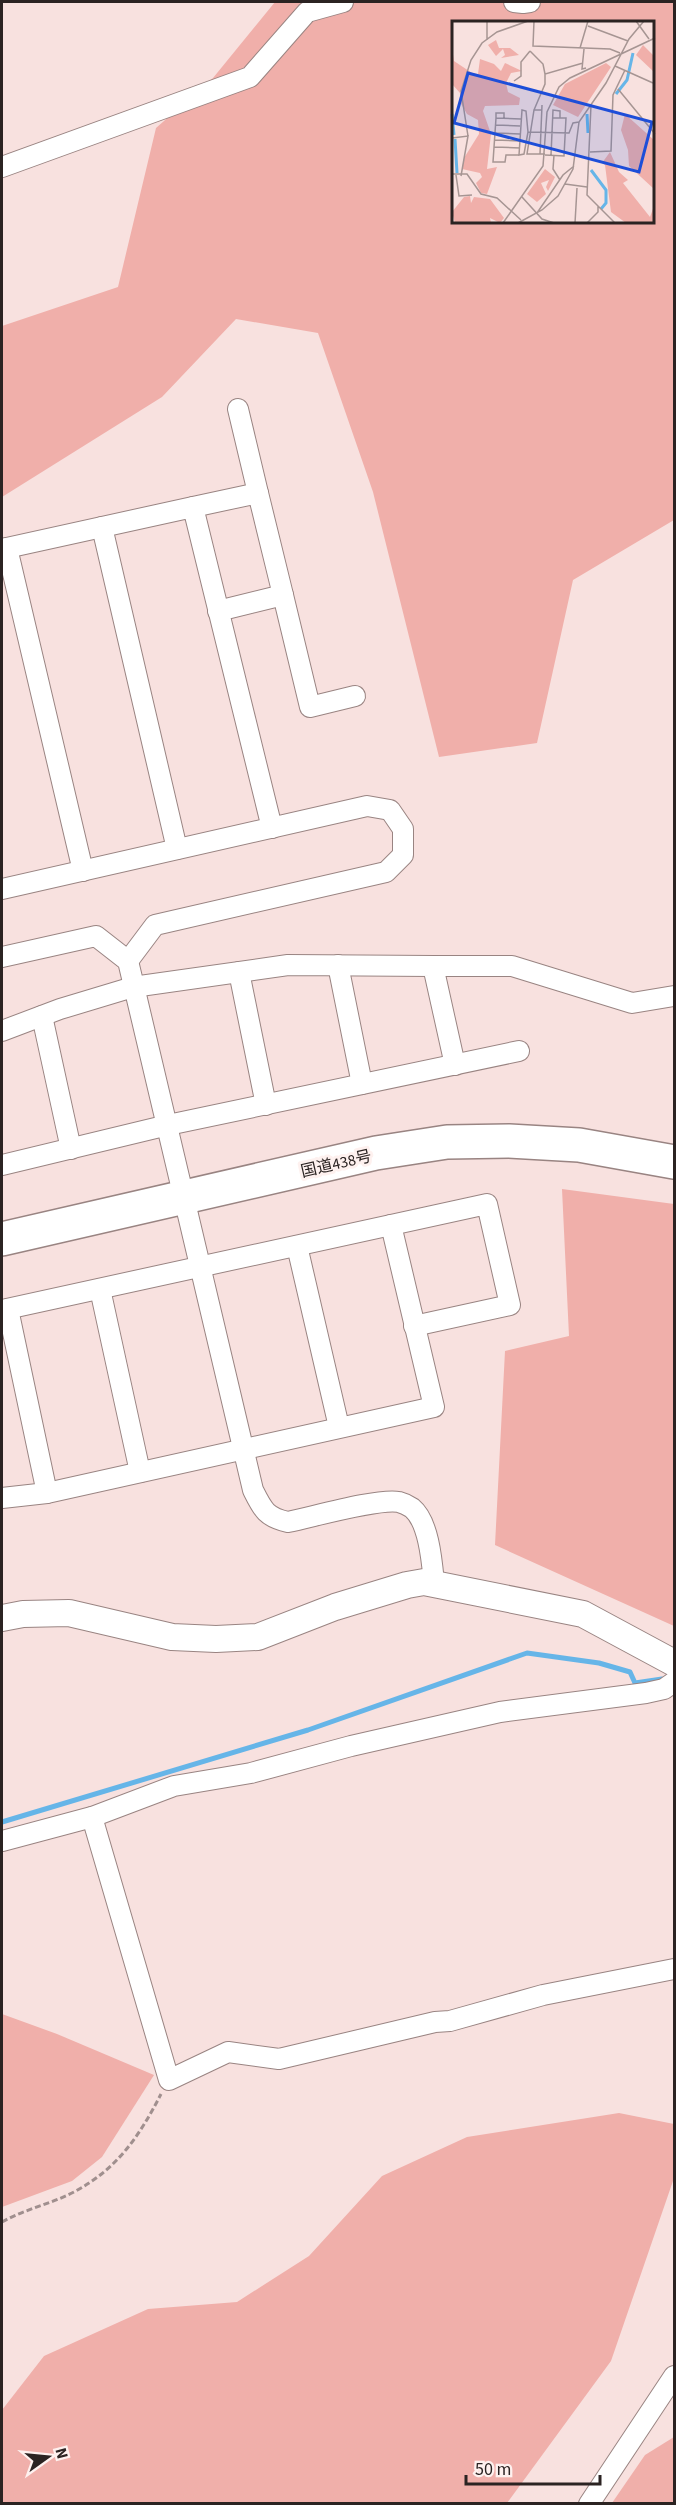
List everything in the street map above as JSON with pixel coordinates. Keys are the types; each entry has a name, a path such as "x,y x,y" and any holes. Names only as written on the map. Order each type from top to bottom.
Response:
{"highway":[{"name":"国道438号","path":"2,1239 376,1154 447,1142 509,1141 579,1145 675,1162"}],"street":[{"path":"2,167 250,76 305,7 343,2"},
{"path":"514,2 530,2"},
{"path":"238,409 310,707 355,696"},
{"path":"83,871 4,548 258,493"},
{"path":"193,507 272,828"},
{"path":"102,527 177,849"},
{"path":"218,611 283,595"},
{"path":"2,889 367,806 390,810 403,829 403,855 386,872 155,925 128,961"},
{"path":"2,957 96,936 128,961 253,1490 262,1510 274,1519 288,1522 382,1502 400,1502 412,1508 420,1518 432,1557 434,1583"},
{"path":"2,1031 133,987 288,965 512,966 632,1003 675,996"},
{"path":"339,965 362,1084"},
{"path":"433,966 455,1065"},
{"path":"239,972 266,1105"},
{"path":"42,1016 71,1149"},
{"path":"2,1165 168,1125 519,1051"},
{"path":"47,1493 5,1310 487,1204 510,1305 414,1326"},
{"path":"2,1498 47,1493 434,1407 391,1225"},
{"path":"297,1246 339,1427"},
{"path":"100,1289 140,1472"},
{"path":"2,1618 22,1614 69,1613 172,1637 216,1639 258,1637 345,1604 407,1585 434,1583 583,1614 673,1677 646,1693 490,1714 351,1746 251,1773 174,1786 92,1817 2,1840"},
{"path":"92,1817 169,2080 228,2052 279,2058 435,2022 450,2021 543,1995 675,1969"},
{"path":"589,2504 675,2376"}],"path":[{"path":"2,2222 73,2193 109,2170 142,2132 169,2080"}],"shaded area":[{"path":"275,2 674,2 674,520 573,580 537,743 439,757 373,492 318,333 236,319 162,397 2,497 2,326 118,287 156,128 213,78"},
{"path":"562,1189 674,1204 674,1626 495,1545 505,1351 569,1336"},
{"path":"2,2014 57,2034 154,2075 102,2157 72,2181 2,2207"},
{"path":"619,2113 674,2124 674,2178 611,2361 507,2503 2,2503 2,2410 44,2356 148,2309 237,2302 309,2256 382,2176 467,2137"},
{"path":"674,2437 674,2503 612,2503 645,2455"}],"waterway":[{"path":"2,1822 308,1730 527,1653 599,1663 630,1672 635,1683 662,1679 668,1681"}]}
